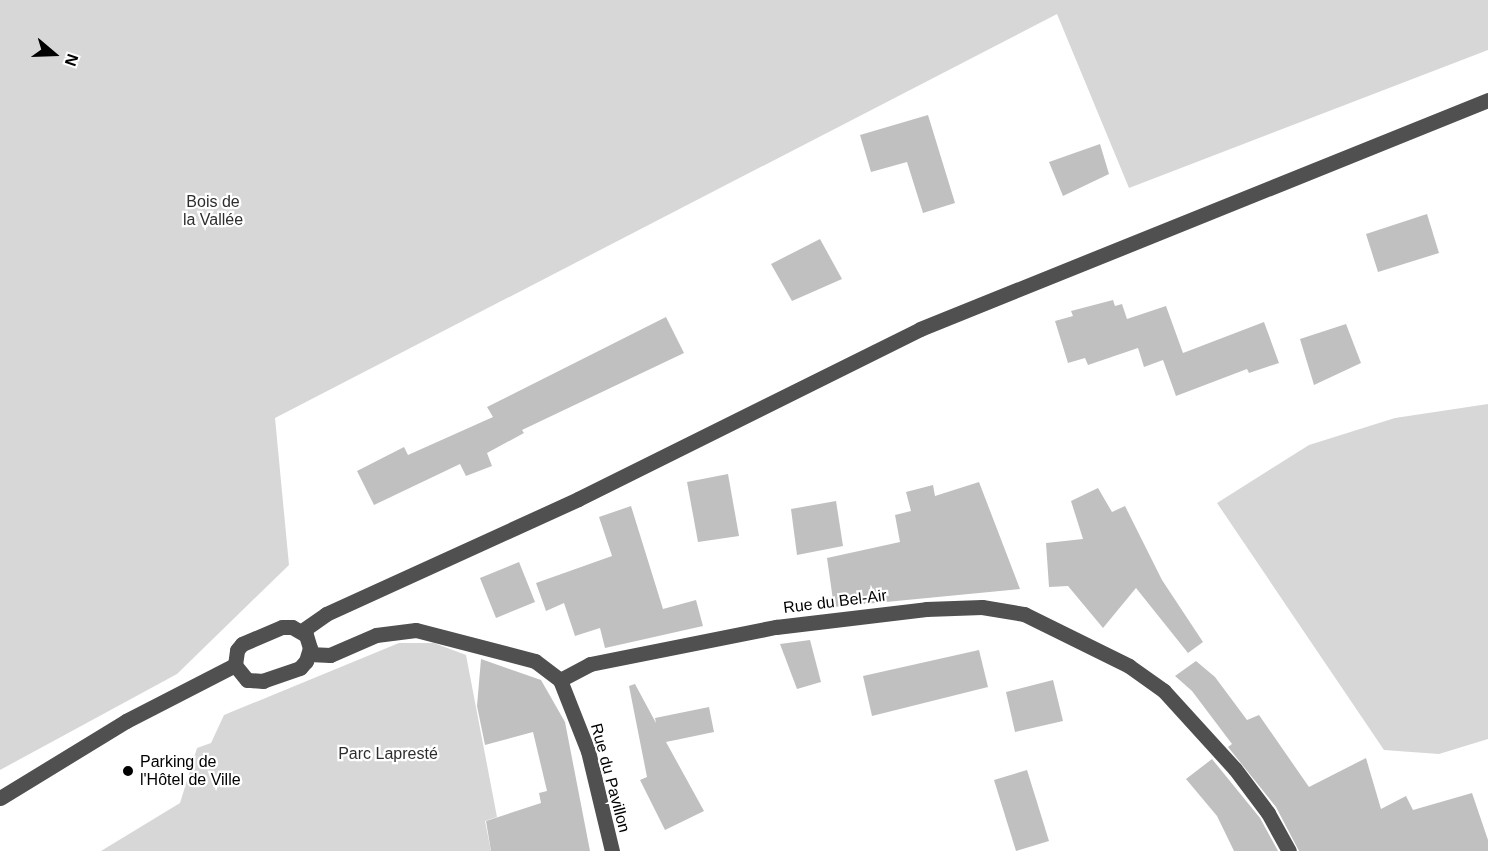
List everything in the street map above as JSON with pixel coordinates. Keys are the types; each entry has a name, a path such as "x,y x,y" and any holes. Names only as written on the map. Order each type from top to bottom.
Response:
{"street":[{"path":"302,631 326,614 578,500 920,329 1228,201 1488,100"},
{"name":"Rue du Bel-Air","path":"560,680 590,664 776,627 938,609 982,607 1024,614 1129,666 1164,691 1235,769 1268,813 1289,851"},
{"path":"0,798 126,721 235,665 242,644 282,627 302,631 309,642 309,654 300,668 263,681 247,680 235,665"},
{"path":"309,654 330,655 376,635 416,630 535,661 560,680"},
{"name":"Rue du Pavillon","path":"560,680 588,751 612,851"}],"green space":[{"name":"Bois de la Vallée","path":"0,0 1488,0 1488,50 1129,188 1057,14 275,418 289,565 177,674 0,770"},
{"path":"1488,404 1488,739 1439,754 1384,750 1217,503 1309,445 1395,418"},
{"name":"Parc Lapresté","path":"399,643 434,643 466,655 497,817 485,821 491,851 101,851 180,803 197,748 211,743 224,715"}],"building":[{"path":"928,115 955,203 923,213 907,162 871,172 860,135"},
{"path":"1100,144 1109,174 1063,196 1049,162"},
{"path":"1427,214 1439,253 1378,272 1366,234"},
{"path":"820,239 842,279 792,301 771,264"},
{"path":"1113,300 1115,306 1122,304 1127,319 1166,306 1183,353 1264,322 1279,363 1249,373 1247,369 1176,396 1163,360 1144,367 1138,348 1088,365 1085,358 1068,363 1055,321 1073,316 1071,311"},
{"path":"666,317 684,353 522,430 524,433 487,453 492,466 466,476 460,464 374,505 357,471 404,447 408,455 493,417 487,407"},
{"path":"1346,324 1361,363 1314,385 1300,339"},
{"path":"728,474 739,536 698,542 687,482"},
{"path":"979,482 1020,589 834,607 827,558 900,542 895,515 911,511 906,492 933,485 935,496"},
{"path":"1098,488 1112,512 1125,506 1162,580 1203,642 1188,653 1136,588 1103,628 1068,586 1049,587 1046,543 1083,539 1071,501"},
{"path":"836,501 843,546 797,555 791,509"},
{"path":"631,506 663,609 696,600 703,626 605,648 600,628 575,636 564,603 546,611 536,583 612,556 599,517"},
{"path":"519,562 535,602 496,618 480,578"},
{"path":"810,640 821,682 797,689 780,644"},
{"path":"979,650 988,687 872,716 863,676"},
{"path":"481,659 541,680 565,722 590,851 491,851 486,821 541,803 539,793 547,791 533,732 485,745 477,706"},
{"path":"1196,661 1215,677 1247,720 1259,715 1309,787 1366,758 1381,809 1406,796 1413,810 1472,793 1488,840 1488,851 1299,851 1276,807 1228,747 1232,744 1192,691 1175,676"},
{"path":"1053,680 1063,721 1015,732 1006,692"},
{"path":"635,684 656,723 655,718 709,707 714,732 666,742 704,811 665,830 640,780 647,777 629,686"},
{"path":"1212,759 1260,818 1278,851 1234,851 1217,816 1186,779"},
{"path":"1027,770 1049,841 1016,851 994,780"}],"place":[{"name":"Parking de l'Hôtel de Ville","path":"128,771"}]}
